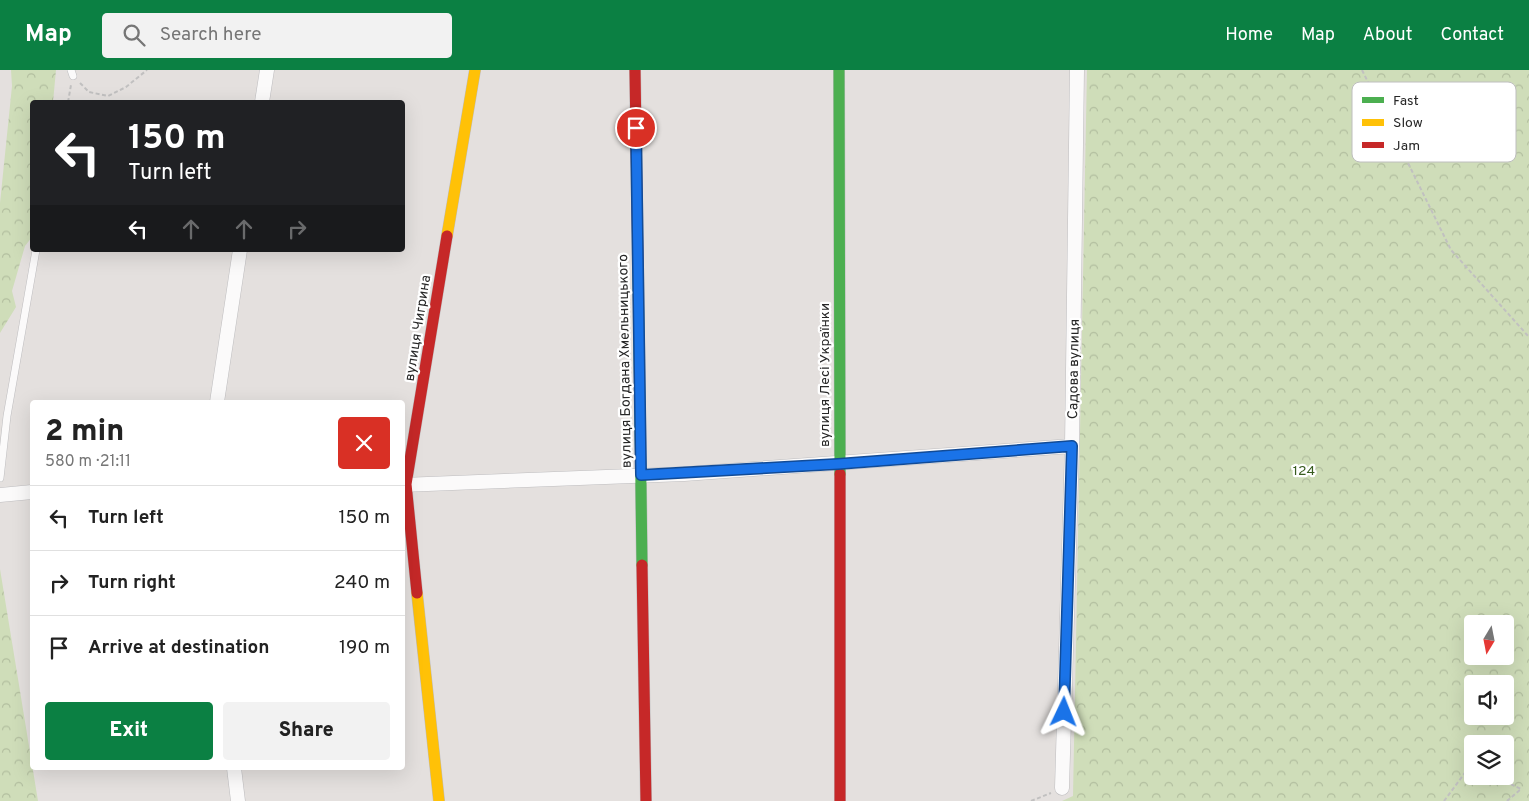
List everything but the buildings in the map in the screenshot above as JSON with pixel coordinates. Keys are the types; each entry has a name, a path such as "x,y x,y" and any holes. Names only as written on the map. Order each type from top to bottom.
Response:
{"street":[{"path":"262,100 266,70"},
{"name":"вулиця Чигрина","path":"405,478 475,70"},
{"name":"вулиця Богдана Хмельницького","path":"635,70 646,801"},
{"name":"вулиця Лесі Українки","path":"839,70 838,464 840,801"},
{"name":"Садова вулиця","path":"1062,788 1072,446 1076,70"},
{"path":"217,400 240,252"},
{"path":"405,484 641,475 838,464 1072,446"},
{"path":"0,492 30,492"},
{"name":"вулиця Чигрина","path":"405,493 439,801"},
{"path":"234,770 238,801"}],"lane":[{"path":"0,478 7,416 36,252"}],"path":[{"path":"72,73 89,92 108,96 126,87 147,70"},
{"path":"1362,70 1368,82"},
{"path":"68,100 72,73"},
{"path":"1407,162 1451,250 1529,337"},
{"path":"1444,801 1464,774"},
{"path":"1507,801 1521,789 1512,785"},
{"path":"1031,801 1062,788"}],"green space":[{"path":"11,70 56,70 53,100 30,100 30,240 25,246 12,291 16,307 0,333 0,203 12,86"},
{"name":"124","path":"1087,70 1529,70 1529,801 1062,801 1073,796"},
{"path":"0,569 30,752 30,770 33,770 38,801 0,801"}],"traffic: fast":[{"path":"839,70 840,474"},
{"path":"638,267 642,565"}],"traffic: slow":[{"path":"447,236 475,70"},
{"path":"417,593 439,801"}],"traffic: jam":[{"path":"635,70 638,267"},
{"path":"417,593 406,484 447,236"},
{"path":"840,474 840,801"},
{"path":"642,565 646,801"}],"route":[{"path":"636,128 641,475 838,464 1072,446 1064,712"}]}
